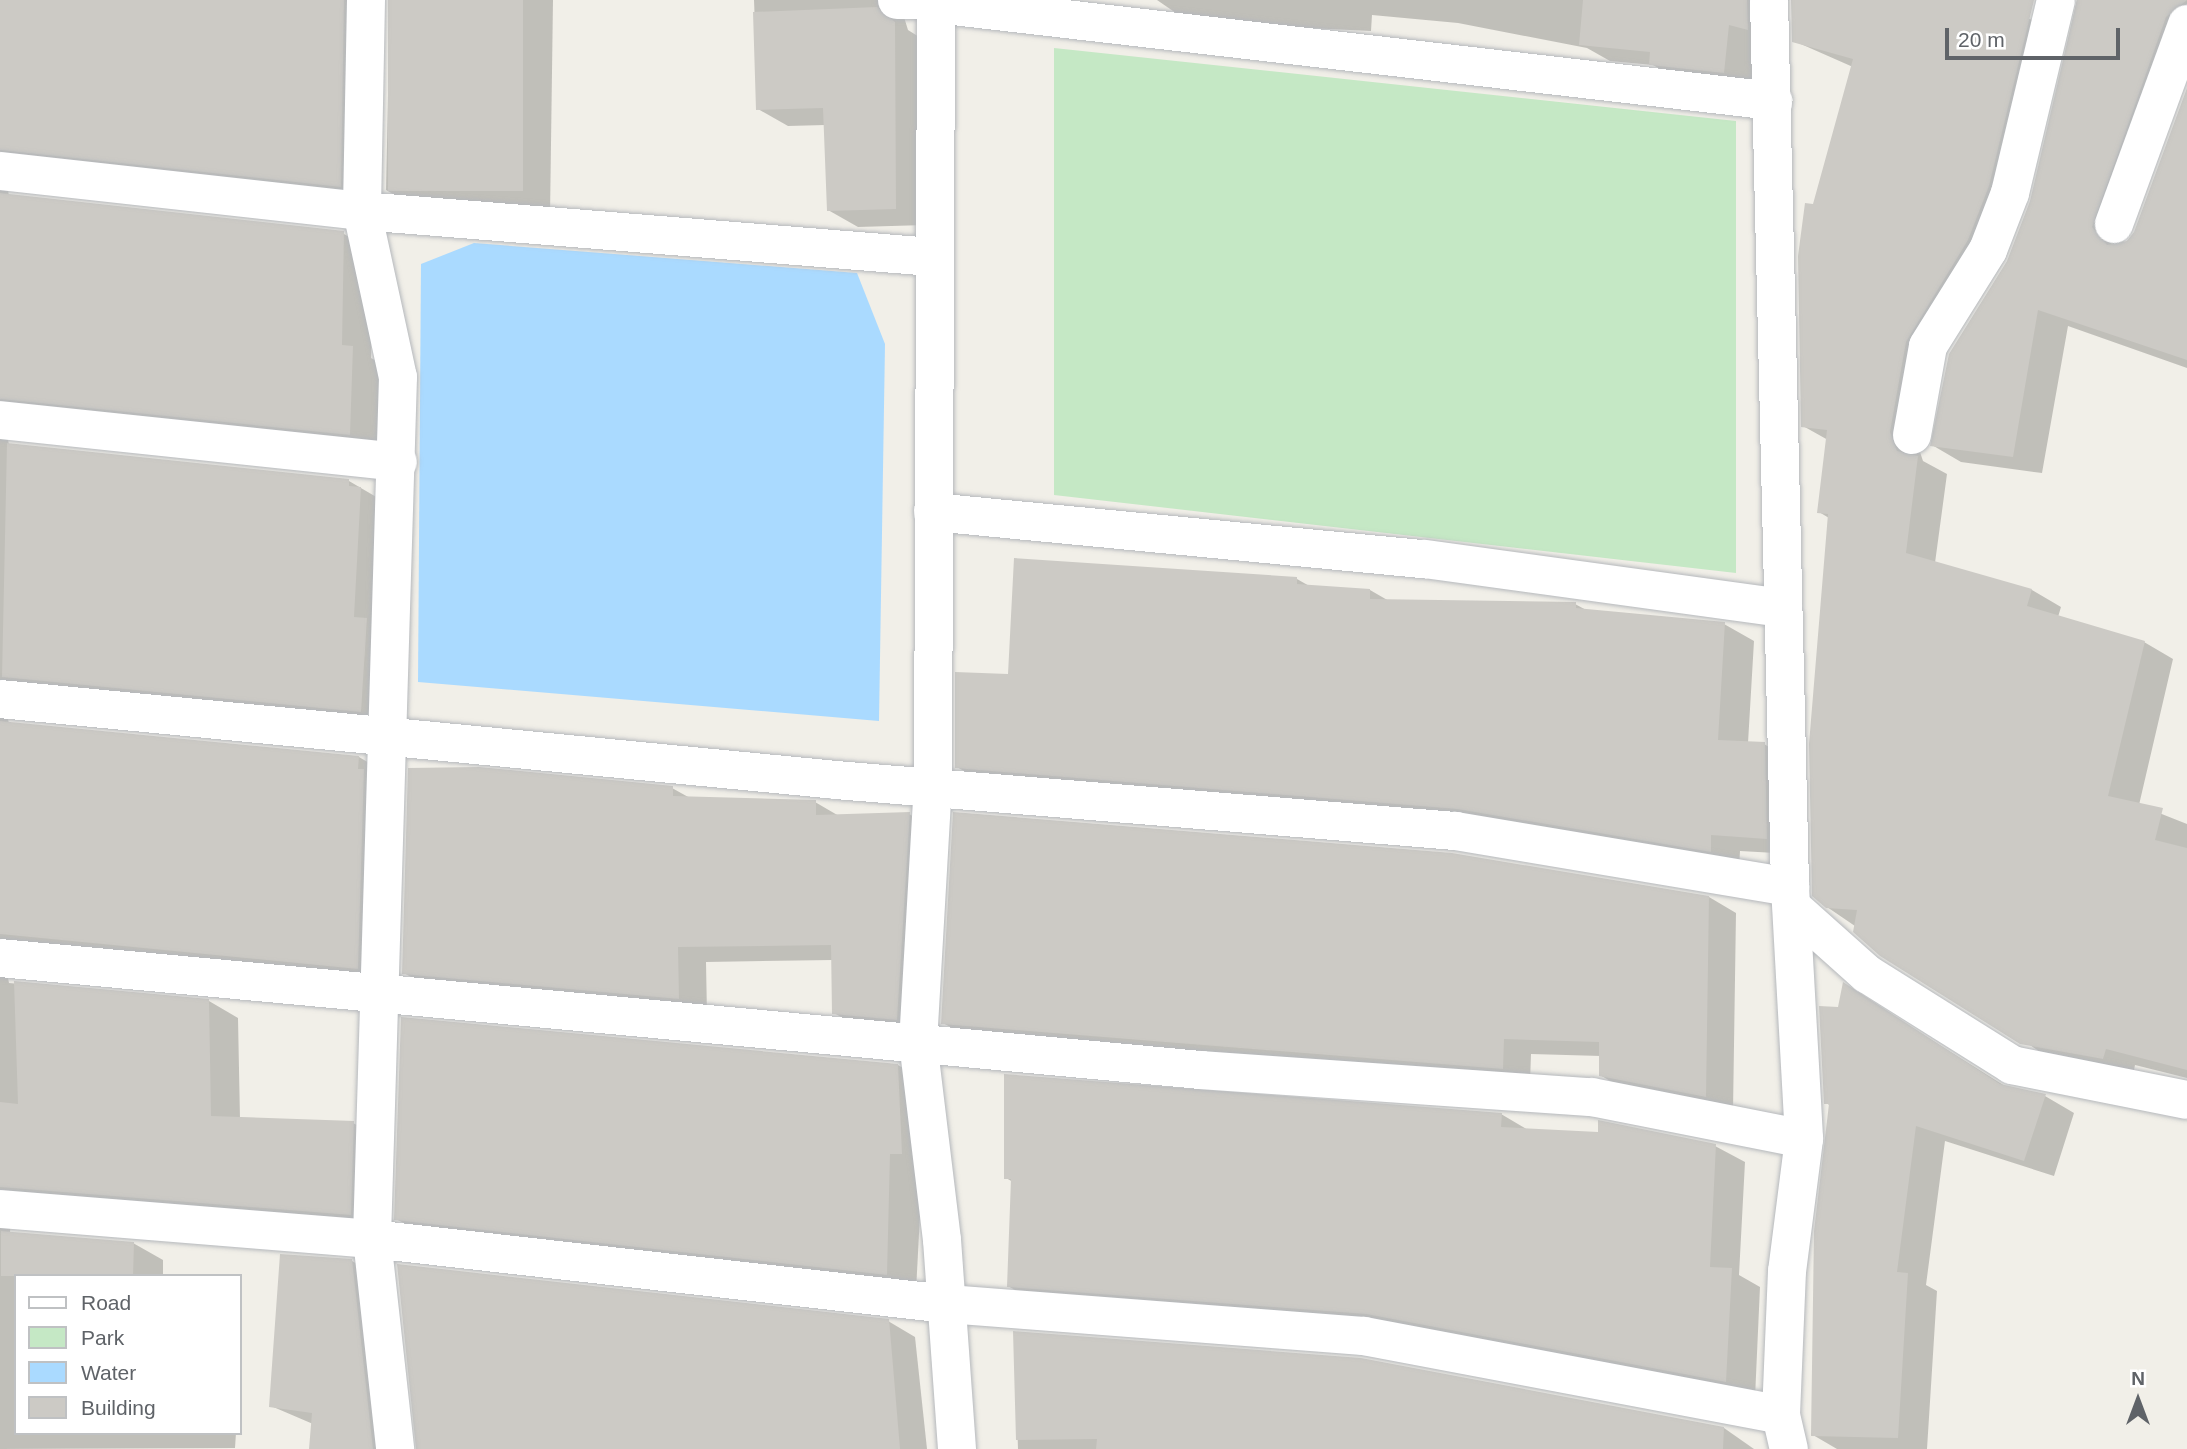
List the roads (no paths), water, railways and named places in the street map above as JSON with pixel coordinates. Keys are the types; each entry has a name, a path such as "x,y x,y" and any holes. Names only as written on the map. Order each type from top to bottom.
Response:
{"street":[{"path":"366,0 362,211 398,377 392,736 372,1239 394,1449"},
{"path":"897,0 936,2 1773,101"},
{"path":"0,1209 372,1239 947,1304 1364,1336 1785,1432 1787,1271 1804,1139 1791,897 1769,0"},
{"path":"1912,435 1928,346 1988,250 2010,193 2056,0"},
{"path":"936,2 933,786 918,1044 947,1304 957,1449"},
{"path":"2114,224 2187,24"},
{"path":"0,171 362,211 933,257"},
{"path":"0,420 398,462"},
{"path":"933,512 1425,559 1783,608"},
{"path":"0,699 933,786 1455,831 1791,897 1867,974 2012,1065 2187,1100"},
{"path":"0,958 383,997 918,1044 1592,1097 1804,1139"}],"water":[{"path":"474,243 857,273 885,344 879,721 418,682 421,264"}]}
